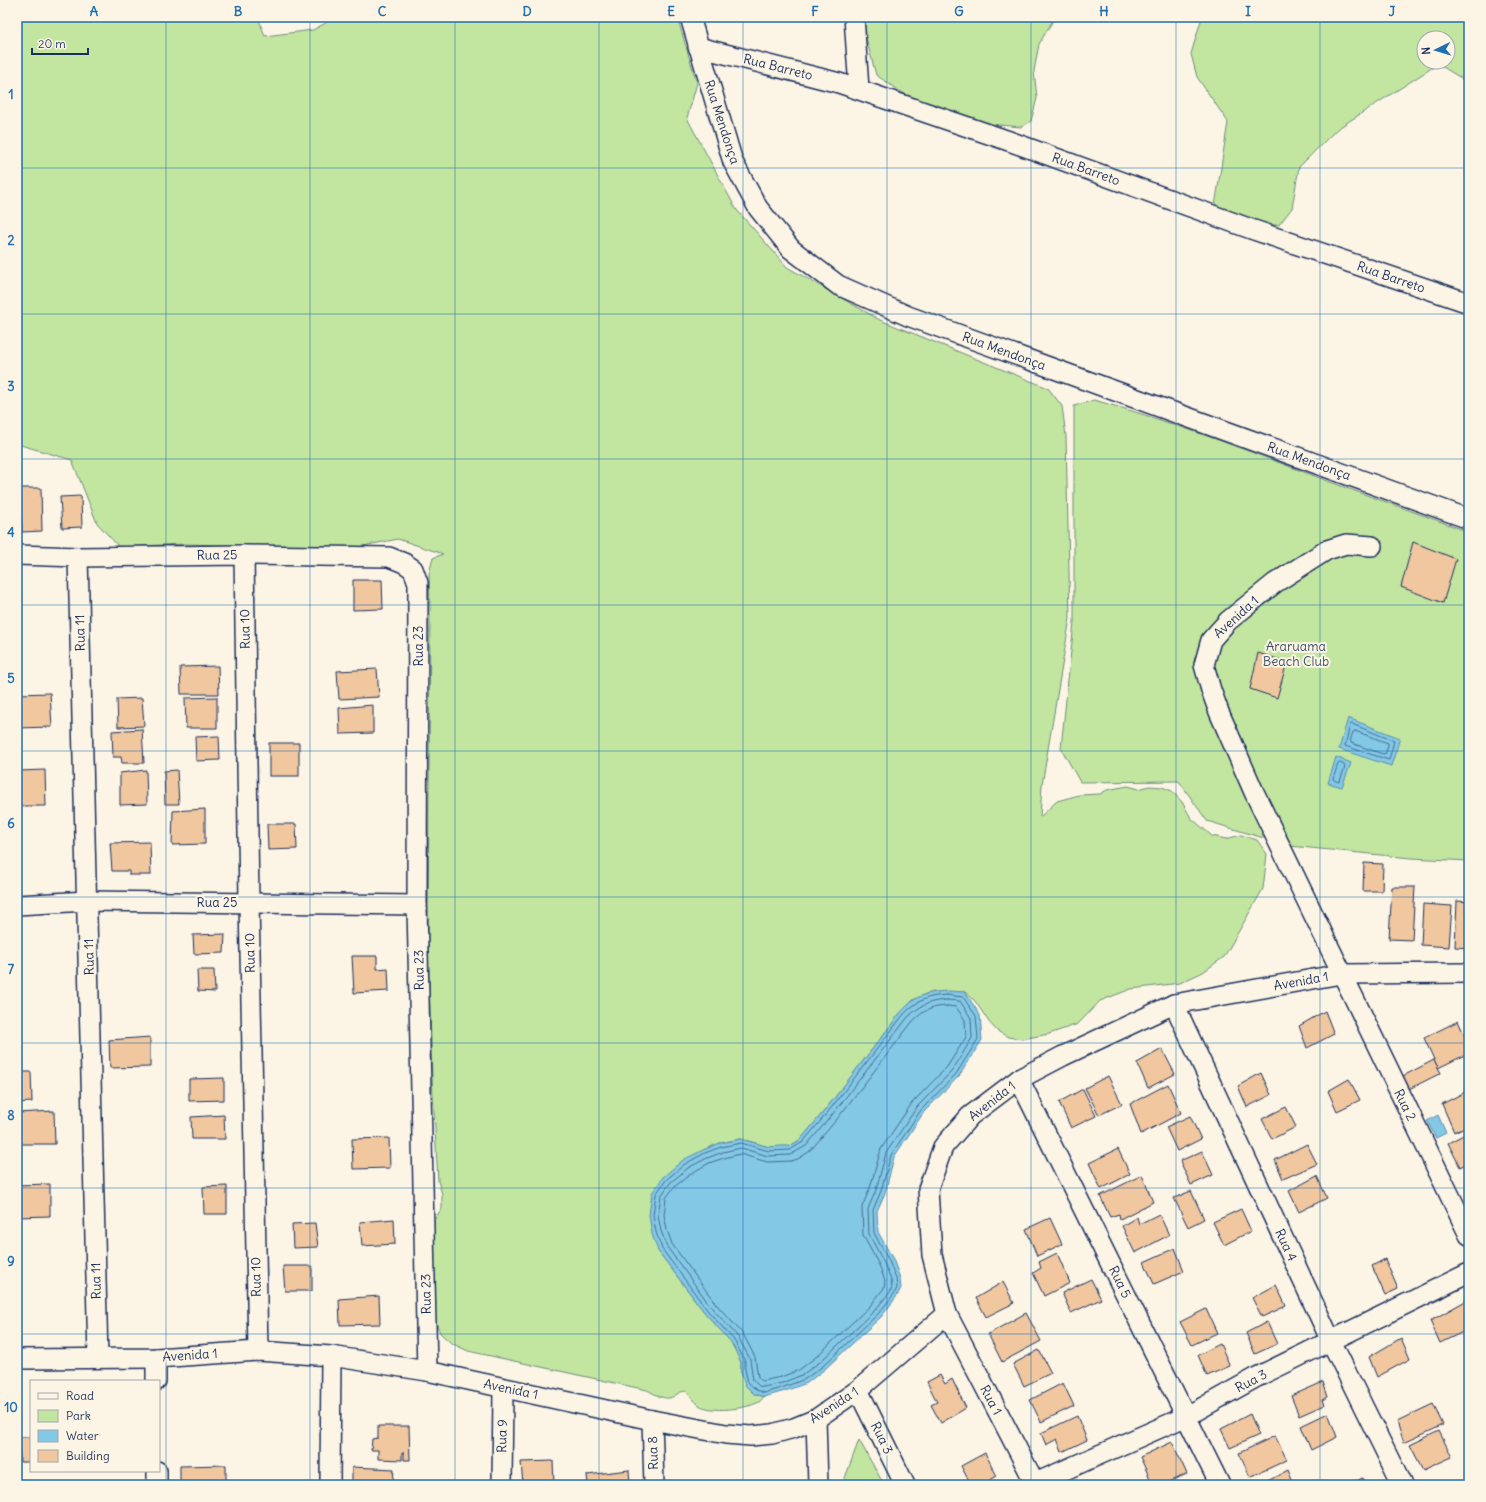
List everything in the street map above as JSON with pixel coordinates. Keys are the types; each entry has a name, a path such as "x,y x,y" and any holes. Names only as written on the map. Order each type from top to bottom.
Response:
{"street":[{"name":"Rua Mendonça","path":"690,17 733,162 758,208 791,248 838,285 916,319 1469,519"},
{"path":"854,17 859,89"},
{"name":"Rua Barreto","path":"698,47 859,89 1009,141 1251,229 1469,303"},
{"name":"Avenida 1","path":"1341,974 1254,792 1210,690 1204,665 1210,640 1228,621 1275,583 1327,550 1346,544 1372,546"},
{"name":"Rua 25","path":"17,555 78,557 244,555 389,557 404,563 413,569"},
{"name":"Rua 10","path":"244,555 258,1350"},
{"name":"Rua 11","path":"78,557 98,1358"},
{"name":"Rua 23","path":"413,569 418,583 417,905 428,1371"},
{"name":"Rua 25","path":"17,905 87,901 417,905"},
{"name":"Avenida 1","path":"17,1359 156,1358 258,1350 332,1356 428,1371 652,1420 726,1434 751,1436 772,1434 794,1428 816,1419 858,1390 947,1314 932,1255 928,1189 943,1147 970,1116 1019,1079 1174,1004 1341,974 1466,978"},
{"name":"Rua 2","path":"1341,974 1469,1235"},
{"name":"Rua 4","path":"1174,1004 1331,1341 1402,1485"},
{"name":"Rua 5","path":"1019,1079 1220,1485"},
{"name":"Rua 3","path":"1034,1484 1187,1416 1257,1377 1469,1273"},
{"name":"Rua 1","path":"947,1314 1034,1484"},
{"path":"330,1485 332,1356"},
{"path":"156,1358 156,1380"},
{"name":"Rua 9","path":"502,1485 503,1388"},
{"name":"Rua 3","path":"858,1390 905,1485"},
{"path":"816,1419 818,1485"},
{"name":"Rua 8","path":"652,1420 654,1485"},
{"path":"157,1472 157,1485"}],"green space":[{"path":"17,17 258,17 265,36 313,30 336,17 677,17 697,83 687,118 736,209 787,267 880,320 1048,388 1062,406 1066,436 1070,618 1042,785 1040,817 1057,801 1079,795 1100,794 1107,790 1128,786 1139,789 1149,786 1162,787 1172,791 1182,802 1191,818 1212,836 1226,839 1241,835 1257,840 1267,854 1263,889 1224,957 1203,972 1180,983 1131,989 1100,1001 1078,1024 1049,1034 1022,1039 1008,1037 997,1031 975,1001 965,992 930,992 913,1000 901,1012 801,1139 790,1146 769,1147 741,1139 720,1143 703,1150 658,1251 705,1313 731,1342 741,1362 741,1371 745,1385 754,1394 764,1397 758,1403 744,1407 711,1409 699,1405 687,1391 671,1397 663,1398 647,1390 468,1351 451,1343 440,1333 434,1317 431,1275 434,1220 442,1208 442,1194 438,1181 432,1077 428,943 429,573 433,558 443,554 398,539 353,548 185,544 119,547 97,523 72,460 17,444"},
{"path":"865,17 1055,17 1039,44 1034,71 1037,98 1031,121 1021,127 978,123 925,106 898,90 876,75 866,38"},
{"path":"1202,17 1469,17 1469,83 1448,70 1456,70 1456,30 1416,30 1416,70 1429,70 1337,129 1299,167 1292,208 1279,225 1255,224 1232,217 1215,206 1228,122 1197,77 1191,54"},
{"name":"Araruama Beach Club","path":"1094,400 1187,429 1469,532 1469,861 1411,858 1290,846 1207,821 1179,781 1080,782 1061,748 1074,622 1074,406"},
{"path":"859,1440 885,1485 845,1485 845,1478"}],"water":[{"path":"1348,718 1400,738 1391,766 1339,749"},
{"path":"1336,757 1351,763 1342,787 1328,783"},
{"path":"947,991 965,992 980,1015 982,1040 959,1076 924,1112 894,1157 885,1193 877,1211 878,1232 893,1259 900,1278 901,1288 882,1316 825,1369 807,1383 764,1397 754,1394 745,1385 741,1371 741,1362 731,1342 705,1313 658,1251 652,1234 649,1215 652,1193 663,1177 683,1160 720,1143 741,1139 769,1147 790,1146 801,1139 901,1012 921,996"},
{"path":"1438,1115 1446,1133 1436,1138 1427,1121"}],"building":[{"path":"20,488 41,488 42,531 22,532"},
{"path":"81,496 82,527 62,528 60,497"},
{"path":"1413,542 1456,559 1443,603 1401,587"},
{"path":"353,580 382,580 383,609 353,610"},
{"path":"1258,653 1287,662 1277,698 1250,689"},
{"path":"218,666 219,694 181,694 180,667"},
{"path":"377,669 379,697 339,699 337,671"},
{"path":"50,693 52,727 17,728 17,694"},
{"path":"217,697 217,728 186,728 185,698"},
{"path":"142,698 144,726 118,727 117,699"},
{"path":"373,705 373,733 340,734 339,708"},
{"path":"142,729 144,763 122,763 121,757 113,757 112,731"},
{"path":"219,736 220,760 196,761 195,737"},
{"path":"269,743 299,743 299,776 269,776"},
{"path":"45,770 46,806 19,806 18,771"},
{"path":"146,770 147,804 120,805 120,773"},
{"path":"177,770 179,804 165,804 164,771"},
{"path":"205,809 205,844 172,845 173,811"},
{"path":"267,824 296,824 297,849 268,850"},
{"path":"150,842 151,875 129,875 129,871 112,871 110,843"},
{"path":"1364,863 1383,864 1382,891 1363,891"},
{"path":"1392,887 1415,887 1412,940 1389,939"},
{"path":"1457,901 1469,902 1469,948 1455,947"},
{"path":"1423,904 1452,906 1449,947 1421,945"},
{"path":"225,934 224,953 194,954 193,935"},
{"path":"352,956 377,956 377,969 388,968 389,991 354,993"},
{"path":"197,970 214,970 215,992 198,991"},
{"path":"1325,1011 1334,1034 1307,1048 1299,1026"},
{"path":"1458,1021 1469,1045 1469,1053 1438,1068 1424,1038"},
{"path":"150,1037 150,1067 110,1068 109,1040"},
{"path":"1162,1049 1175,1074 1148,1088 1137,1063"},
{"path":"1434,1060 1441,1073 1407,1090 1401,1077"},
{"path":"17,1072 31,1072 32,1102 17,1103"},
{"path":"1261,1073 1271,1095 1247,1107 1238,1086"},
{"path":"1108,1076 1122,1104 1099,1115 1085,1088"},
{"path":"224,1078 224,1100 189,1101 189,1079"},
{"path":"1349,1079 1360,1100 1337,1111 1328,1091"},
{"path":"1168,1084 1181,1113 1141,1134 1130,1104"},
{"path":"1083,1089 1096,1116 1071,1128 1059,1102"},
{"path":"1469,1090 1469,1125 1454,1132 1442,1104"},
{"path":"1286,1107 1296,1127 1272,1139 1262,1119"},
{"path":"54,1111 55,1144 17,1144 17,1113"},
{"path":"224,1115 225,1139 192,1139 191,1117"},
{"path":"1190,1116 1201,1139 1177,1151 1166,1127"},
{"path":"1469,1132 1469,1162 1460,1167 1448,1143"},
{"path":"389,1138 390,1168 353,1169 352,1139"},
{"path":"1307,1144 1317,1164 1283,1179 1275,1160"},
{"path":"1118,1149 1130,1174 1101,1189 1089,1163"},
{"path":"1202,1151 1213,1175 1191,1185 1180,1161"},
{"path":"1142,1175 1153,1202 1120,1219 1119,1214 1110,1217 1100,1196"},
{"path":"1317,1176 1327,1198 1299,1212 1289,1191"},
{"path":"50,1184 50,1216 17,1217 17,1185"},
{"path":"227,1186 227,1214 204,1214 203,1187"},
{"path":"1191,1191 1204,1219 1188,1227 1174,1198"},
{"path":"1241,1209 1251,1231 1224,1245 1213,1222"},
{"path":"1159,1214 1169,1235 1135,1253 1122,1226 1137,1217 1139,1224"},
{"path":"1050,1218 1062,1244 1037,1256 1026,1229"},
{"path":"394,1219 395,1244 362,1246 360,1222"},
{"path":"315,1223 318,1247 293,1248 292,1224"},
{"path":"1175,1248 1184,1271 1154,1284 1144,1262"},
{"path":"1057,1253 1070,1283 1044,1296 1033,1273 1041,1268 1039,1262"},
{"path":"1385,1259 1398,1289 1385,1295 1372,1266"},
{"path":"283,1266 312,1266 312,1291 285,1291"},
{"path":"1091,1279 1101,1299 1071,1313 1062,1293"},
{"path":"1003,1282 1014,1303 986,1317 976,1298"},
{"path":"1276,1285 1286,1306 1262,1317 1252,1298"},
{"path":"379,1296 380,1324 340,1325 339,1299"},
{"path":"1469,1299 1469,1329 1440,1343 1430,1321"},
{"path":"1206,1309 1217,1333 1192,1345 1180,1322"},
{"path":"1026,1313 1041,1341 1002,1362 988,1334"},
{"path":"1267,1322 1277,1344 1255,1354 1246,1333"},
{"path":"1401,1338 1410,1359 1377,1377 1369,1357"},
{"path":"1220,1344 1230,1366 1207,1376 1198,1355"},
{"path":"1039,1350 1051,1373 1024,1386 1013,1364"},
{"path":"940,1375 945,1384 952,1379 966,1408 941,1423 931,1405 937,1402 927,1382"},
{"path":"1323,1382 1328,1397 1322,1400 1324,1405 1299,1416 1291,1396"},
{"path":"1063,1383 1074,1406 1041,1422 1030,1400"},
{"path":"1433,1404 1443,1425 1404,1443 1397,1421"},
{"path":"1328,1413 1337,1437 1311,1450 1301,1426"},
{"path":"1250,1414 1259,1435 1230,1448 1221,1429"},
{"path":"1077,1416 1087,1440 1062,1452 1057,1439 1046,1445 1041,1433"},
{"path":"378,1426 409,1426 410,1460 404,1460 404,1453 402,1453 402,1460 378,1459 378,1450 371,1450 372,1439 378,1438"},
{"path":"1439,1431 1452,1457 1423,1470 1410,1445"},
{"path":"1275,1436 1287,1460 1250,1477 1239,1453"},
{"path":"19,1437 30,1437 30,1462 20,1462"},
{"path":"1172,1442 1187,1474 1161,1485 1153,1485 1140,1457"},
{"path":"985,1453 997,1476 981,1485 971,1485 961,1466"},
{"path":"553,1461 554,1485 523,1485 521,1462"},
{"path":"226,1465 226,1485 180,1485 180,1466"},
{"path":"352,1467 394,1469 393,1483 389,1483 389,1485 352,1485"},
{"path":"629,1470 630,1485 588,1485 587,1475"},
{"path":"1288,1470 1294,1485 1264,1485 1264,1483"},
{"path":"1362,1478 1365,1485 1350,1485"}]}
